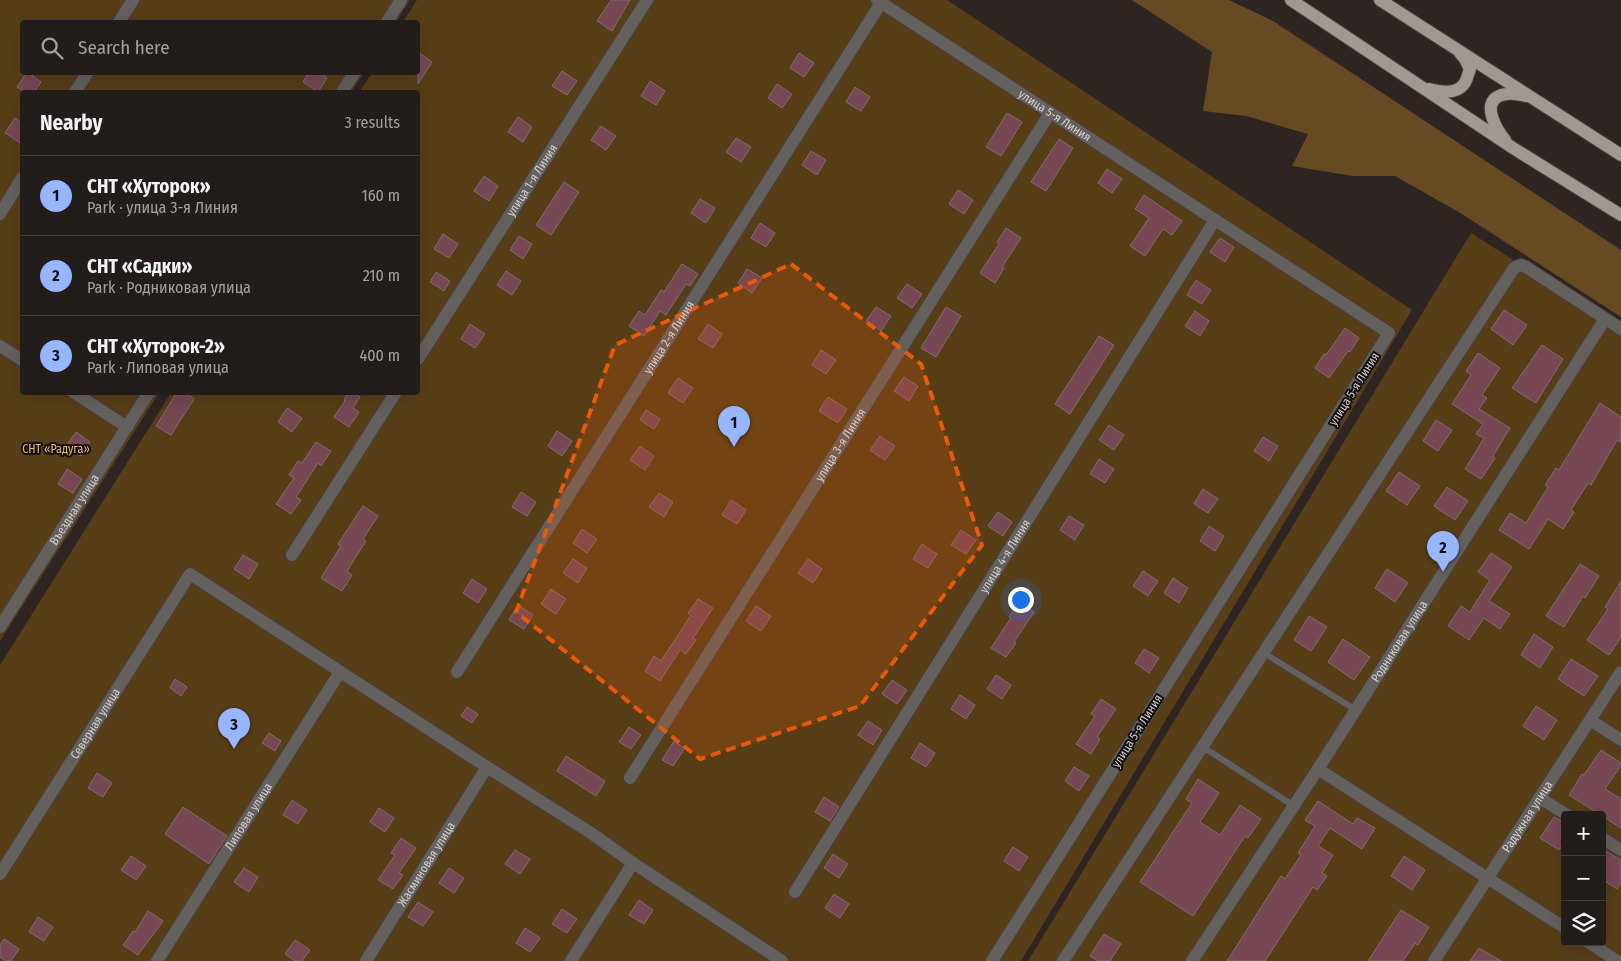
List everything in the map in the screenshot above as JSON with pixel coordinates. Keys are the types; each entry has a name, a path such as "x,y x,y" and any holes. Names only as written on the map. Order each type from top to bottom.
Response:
{"main road":[{"path":"1291,0 1513,148 1621,214"},
{"path":"1380,0 1621,155"},
{"path":"1420,86 1442,92 1458,89 1465,83 1470,69 1466,59 1449,43"},
{"path":"1513,148 1504,139 1492,118 1490,109 1492,100 1499,95 1510,94 1532,97 1542,103"}],"street":[{"path":"120,20 133,0"},
{"path":"388,20 401,0"},
{"name":"улица 1-я Линия","path":"420,357 647,0"},
{"name":"улица 5-я Линия","path":"879,1 1389,333 992,961"},
{"name":"улица 2-я Линия","path":"457,672 879,1"},
{"path":"76,90 86,75"},
{"path":"343,90 352,75"},
{"name":"улица 3-я Линия","path":"630,778 1050,113"},
{"path":"0,214 20,181"},
{"name":"улица 4-я Линия","path":"795,892 1215,220"},
{"path":"1064,961 1514,268 1521,265 1526,267 1621,329"},
{"name":"Родниковая улица","path":"1192,961 1318,769 1606,319"},
{"path":"0,346 20,359"},
{"path":"78,395 127,427"},
{"name":"Въездная улица","path":"0,627 147,395"},
{"path":"292,555 394,395"},
{"name":"Северная улица","path":"0,874 190,574 340,672"},
{"path":"340,672 591,833 781,961"},
{"name":"Липовая улица","path":"157,961 340,672"},
{"name":"Радужная улица","path":"1434,961 1621,672"},
{"path":"1590,720 1621,740"},
{"name":"Жасминовая улица","path":"366,961 487,767"},
{"path":"1318,769 1561,925"},
{"path":"1540,798 1561,811"},
{"path":"1606,841 1621,850"},
{"path":"571,961 633,863"},
{"path":"1594,946 1617,961"}],"lane":[{"path":"1264,653 1356,710"},
{"path":"1202,747 1294,806"}],"highlighted area":[{"path":"791,264 921,364 982,545 860,706 700,759 516,612 615,345"}],"green space":[{"name":"СНТ «Радуга»","path":"0,0 410,0 397,20 20,20 20,75 363,75 352,90 20,90 20,395 158,395 0,641"},
{"path":"417,0 947,0 1412,310 1021,961 0,961 0,665 170,395 420,395 420,90 360,90 371,75 420,75 420,20 404,20"},
{"path":"1471,233 1621,329 1621,961 1028,961"}],"shaded area":[{"path":"1132,0 1229,0 1273,21 1621,250 1621,317 1462,214 1395,176 1353,176 1292,166 1308,134 1246,116 1203,111 1212,52"}],"building":[{"path":"611,0 630,0 612,31 597,21"},
{"path":"420,53 432,62 418,84 418,75 420,75"},
{"path":"799,53 814,63 804,77 790,68"},
{"path":"562,71 577,81 567,95 552,86"},
{"path":"25,75 31,75 41,82 35,90 22,90 17,87"},
{"path":"307,75 323,75 327,78 319,90 315,90 303,82"},
{"path":"650,81 665,91 656,105 641,96"},
{"path":"777,84 792,94 782,108 768,98"},
{"path":"855,87 870,97 861,111 846,102"},
{"path":"1007,113 1022,122 1001,156 986,147"},
{"path":"518,117 532,127 523,142 508,132"},
{"path":"15,118 20,122 20,143 5,133"},
{"path":"601,126 616,136 606,150 591,140"},
{"path":"736,138 751,147 741,162 726,152"},
{"path":"1059,139 1073,148 1046,191 1031,182"},
{"path":"811,151 826,160 817,175 802,165"},
{"path":"1107,169 1122,179 1112,193 1098,183"},
{"path":"484,176 498,186 489,201 474,191"},
{"path":"564,182 579,192 551,235 536,225"},
{"path":"958,190 973,200 964,214 949,204"},
{"path":"1144,195 1182,221 1172,235 1163,229 1145,256 1130,246 1149,218 1135,209"},
{"path":"700,199 715,208 706,223 691,213"},
{"path":"760,223 775,233 766,247 751,238"},
{"path":"1006,228 1021,238 1002,267 1004,268 995,283 980,273 999,244 997,242"},
{"path":"443,234 458,244 449,258 434,249"},
{"path":"519,236 532,244 523,259 510,250"},
{"path":"1220,238 1234,247 1225,262 1210,252"},
{"path":"682,264 698,274 690,286 686,284 666,315 660,311 644,336 629,326 639,311 645,315 661,290 664,292"},
{"path":"747,269 762,278 752,293 738,283"},
{"path":"506,271 521,281 512,295 497,285"},
{"path":"436,272 450,281 444,291 430,282"},
{"path":"1196,280 1211,290 1202,304 1187,295"},
{"path":"907,284 922,294 912,308 897,298"},
{"path":"876,307 891,316 881,331 866,321"},
{"path":"946,307 961,316 936,357 921,348"},
{"path":"1504,310 1527,325 1513,345 1491,329"},
{"path":"1195,311 1209,321 1200,336 1185,326"},
{"path":"470,324 485,334 475,348 461,339"},
{"path":"708,324 722,334 713,348 698,339"},
{"path":"1345,328 1359,338 1329,378 1315,368"},
{"path":"1099,336 1114,345 1070,414 1055,404"},
{"path":"1542,345 1563,359 1536,403 1512,388"},
{"path":"821,350 836,360 826,374 812,365"},
{"path":"1478,353 1500,368 1482,395 1487,398 1479,409 1510,428 1493,456 1495,458 1481,479 1465,469 1484,438 1476,434 1483,424 1452,404 1471,375 1466,371"},
{"path":"904,377 918,386 909,401 894,391"},
{"path":"678,378 693,388 683,403 668,393"},
{"path":"175,395 188,395 194,399 171,435 156,426"},
{"path":"346,395 358,395 360,397 353,408 359,412 349,427 334,417"},
{"path":"828,397 847,409 838,423 819,411"},
{"path":"1600,403 1621,417 1621,442 1617,440 1591,485 1588,483 1571,510 1574,512 1563,529 1548,519 1529,549 1499,530 1510,513 1526,523 1548,487 1545,485 1556,468 1559,470"},
{"path":"287,408 302,418 292,432 278,422"},
{"path":"646,410 660,419 654,429 640,420"},
{"path":"1436,420 1452,430 1438,451 1423,441"},
{"path":"1109,425 1124,435 1114,450 1099,440"},
{"path":"557,431 572,441 562,456 548,446"},
{"path":"76,432 90,442 81,456 66,446"},
{"path":"880,436 895,446 885,460 870,450"},
{"path":"1263,437 1278,446 1269,461 1254,451"},
{"path":"316,442 331,451 321,466 318,463 296,497 301,500 291,514 276,504 294,478 289,475 298,461 302,463"},
{"path":"640,446 654,456 645,470 630,460"},
{"path":"1099,459 1114,469 1105,483 1090,474"},
{"path":"67,469 82,479 73,493 58,484"},
{"path":"1399,472 1420,486 1407,505 1386,491"},
{"path":"1447,487 1468,501 1455,520 1434,506"},
{"path":"1203,489 1218,499 1208,513 1194,504"},
{"path":"521,492 536,502 527,516 512,507"},
{"path":"659,493 673,502 664,517 649,507"},
{"path":"731,500 746,510 737,524 722,515"},
{"path":"363,506 378,516 363,539 366,541 347,571 352,575 342,591 321,578 341,546 338,544"},
{"path":"998,512 1012,522 1003,536 988,526"},
{"path":"1069,516 1084,525 1075,540 1060,530"},
{"path":"1209,526 1224,536 1215,551 1200,541"},
{"path":"582,529 597,539 587,553 573,543"},
{"path":"961,530 976,540 966,554 951,545"},
{"path":"922,544 937,554 928,568 913,559"},
{"path":"1491,553 1512,567 1489,601 1510,614 1500,629 1484,618 1469,640 1448,626 1461,606 1470,612 1490,580 1478,572"},
{"path":"243,555 258,564 249,579 234,569"},
{"path":"573,559 587,568 578,583 563,573"},
{"path":"808,559 822,569 813,583 798,573"},
{"path":"1580,564 1599,576 1585,598 1583,596 1564,627 1546,616"},
{"path":"1387,569 1408,583 1395,602 1375,588"},
{"path":"1143,571 1158,581 1148,596 1133,586"},
{"path":"1173,578 1188,588 1179,603 1164,593"},
{"path":"472,579 487,589 478,603 463,593"},
{"path":"1621,581 1621,637 1609,655 1587,640 1608,609 1605,607"},
{"path":"551,589 566,599 556,614 541,604"},
{"path":"698,599 713,608 693,638 696,640 686,654 680,650 660,681 645,671 654,656 661,661 691,615 688,613"},
{"path":"1019,603 1034,612 1006,657 991,648"},
{"path":"518,605 533,615 524,629 509,620"},
{"path":"756,606 771,616 761,631 746,621"},
{"path":"1309,616 1327,627 1311,651 1294,640"},
{"path":"1534,634 1553,647 1540,668 1521,655"},
{"path":"1343,639 1370,657 1354,680 1328,662"},
{"path":"1144,649 1159,658 1149,673 1135,663"},
{"path":"1571,659 1598,676 1584,696 1558,679"},
{"path":"996,675 1011,685 1002,699 987,689"},
{"path":"175,679 187,687 181,696 170,688"},
{"path":"892,680 907,690 897,704 882,694"},
{"path":"960,695 975,705 966,719 951,709"},
{"path":"1101,699 1116,709 1097,737 1100,739 1091,754 1076,744 1095,716 1091,714"},
{"path":"1536,706 1557,720 1544,740 1523,726"},
{"path":"467,707 478,714 472,723 461,716"},
{"path":"868,721 882,730 873,745 858,735"},
{"path":"629,727 641,735 631,749 619,742"},
{"path":"269,733 281,741 275,751 262,743"},
{"path":"674,741 685,748 673,766 662,760"},
{"path":"920,743 935,753 926,767 911,758"},
{"path":"1601,750 1621,763 1605,789 1621,799 1621,828 1606,818 1606,811 1594,811 1569,795 1582,774 1584,775"},
{"path":"566,756 605,781 596,796 557,771"},
{"path":"1074,767 1089,776 1079,791 1065,781"},
{"path":"97,773 112,783 103,797 88,788"},
{"path":"1198,779 1219,793 1200,822 1220,835 1240,805 1261,819 1248,838 1245,836 1193,916 1140,882 1192,803 1186,799"},
{"path":"824,797 839,807 830,821 815,812"},
{"path":"292,800 307,810 298,824 283,815"},
{"path":"1318,801 1353,824 1357,818 1375,828 1362,849 1330,828 1318,846 1333,855 1322,873 1327,876 1317,890 1313,887 1265,961 1227,961 1281,876 1285,879 1301,855 1298,853 1315,826 1305,820"},
{"path":"183,807 227,836 209,864 165,834"},
{"path":"379,808 394,818 385,832 370,822"},
{"path":"1554,817 1561,821 1561,847 1559,850 1540,838"},
{"path":"401,838 416,848 399,873 403,875 393,889 378,880 395,855 391,853"},
{"path":"1013,847 1028,857 1019,871 1004,861"},
{"path":"515,850 530,859 520,874 505,864"},
{"path":"1606,851 1621,860 1621,883 1617,889 1606,882"},
{"path":"833,854 848,864 839,878 824,868"},
{"path":"131,856 146,866 136,880 121,870"},
{"path":"1404,856 1425,870 1412,890 1391,876"},
{"path":"244,868 258,877 249,892 234,882"},
{"path":"449,868 464,878 454,893 439,883"},
{"path":"834,894 849,904 840,918 825,908"},
{"path":"639,900 653,910 644,924 629,915"},
{"path":"418,902 433,912 423,926 408,917"},
{"path":"562,909 577,919 567,933 552,924"},
{"path":"1401,910 1429,927 1418,945 1415,943 1403,961 1368,961"},
{"path":"148,911 163,921 138,955 123,945 133,931 135,932"},
{"path":"38,917 53,927 44,941 29,932"},
{"path":"525,928 540,938 530,952 516,943"},
{"path":"1104,934 1121,944 1110,961 1098,961 1090,956"},
{"path":"4,939 19,949 11,961 6,961 0,957 0,945"},
{"path":"295,940 310,950 302,961 295,961 285,954"},
{"path":"1479,948 1501,961 1470,961"}],"place":[{"name":"СНТ «Хуторок»","path":"734,447"},
{"name":"СНТ «Садки»","path":"1443,572"},
{"name":"СНТ «Хуторок-2»","path":"234,749"}]}
